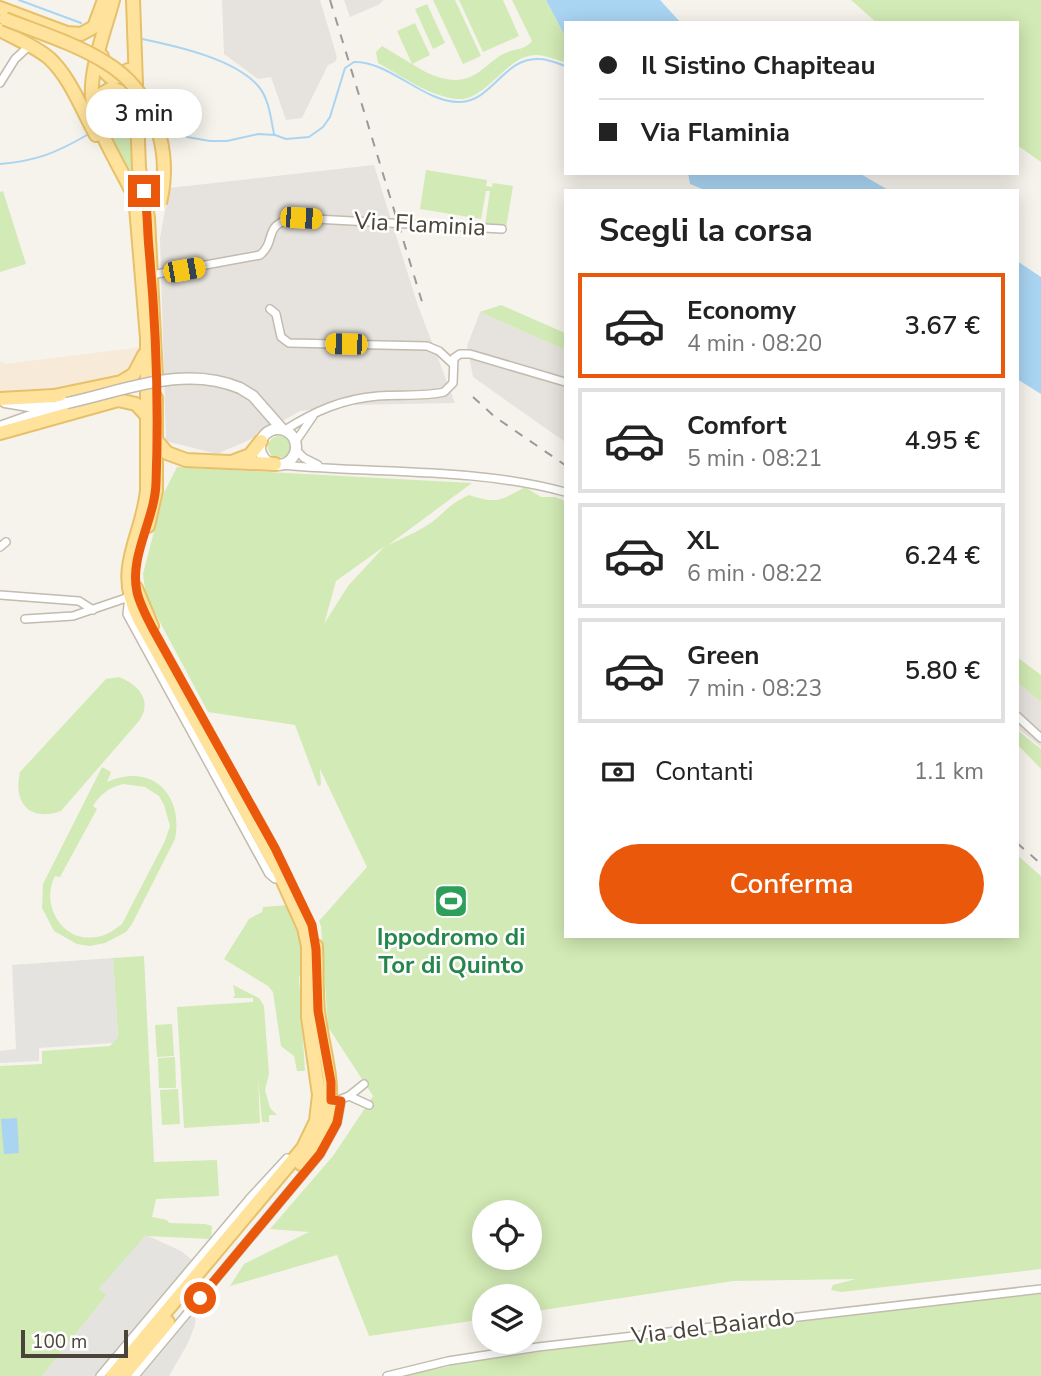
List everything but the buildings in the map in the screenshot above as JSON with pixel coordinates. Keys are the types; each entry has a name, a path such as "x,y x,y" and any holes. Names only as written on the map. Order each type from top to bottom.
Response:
{"main road":[{"path":"1,18 81,34 92,29 97,22 104,0"},
{"path":"113,0 92,82 92,100 97,118 133,194 136,207 147,344 146,497 129,564 129,597 203,746 285,877"},
{"path":"123,1376 237,1248 313,1149 326,1123 331,1099 331,1082 318,1011 315,938 310,921 139,601 136,572 153,509 156,476 156,341 148,218 139,168 133,0"},
{"path":"1,18 29,46 45,55 56,66 105,150 119,165"},
{"path":"1,18 96,57 134,86 152,114 163,146 164,173 160,203 148,244"},
{"path":"29,46 49,36 67,33"},
{"path":"103,42 102,67 110,76 119,77 126,72 134,52"},
{"path":"97,118 98,98 106,90 117,88 128,97 137,122"},
{"path":"0,400 54,397 124,380 132,376 141,365 147,344"},
{"path":"0,433 118,400 136,404 148,416"},
{"path":"230,462 250,455 262,438"},
{"path":"156,440 167,453 186,460"},
{"path":"156,476 169,464 186,460 278,465"},
{"path":"112,1376 147,1327 298,1156 318,1115 331,1099"}],"street":[{"path":"0,83 15,59 29,46"},
{"name":"Via Flaminia","path":"151,275 261,255 266,250 274,227 296,218 502,229"},
{"path":"270,309 276,314 281,337 289,343 427,345 439,351 453,364"},
{"path":"262,438 274,429 284,429 329,405 356,398 444,392 450,388 453,381 453,364 458,355 470,354 564,382"},
{"path":"0,427 67,403 174,378 206,378 240,388 253,396 284,429 309,462 332,469"},
{"path":"0,400 29,406 67,403"},
{"path":"264,408 266,419 262,438 263,457 278,465 499,477 564,492"},
{"path":"278,465 291,460 296,445 316,412"},
{"path":"0,595 79,601 93,610"},
{"path":"25,619 73,617 129,597"},
{"path":"1019,718 1041,738"},
{"path":"331,1099 349,1096 364,1084"},
{"path":"349,1096 369,1105"},
{"name":"Via del Baiardo","path":"387,1376 447,1361 538,1347 1041,1289"},
{"path":"135,1376 177,1318"},
{"path":"100,1376 147,1327"}],"shaded area":[{"path":"222,0 320,0 337,57 335,62 328,65 302,118 286,120 271,77 258,79 224,54"},
{"path":"344,0 384,0 350,17"},
{"path":"374,165 417,303 455,403 351,405 300,411 249,440 217,454 166,441 160,238 169,188"},
{"path":"480,312 564,350 564,441 473,377 467,346"},
{"path":"142,347 139,362 129,375 28,395 0,396 0,362 3,361 4,364"},
{"path":"1019,684 1041,702 1041,747 1019,729"},
{"path":"113,958 118,1037 113,1043 39,1048 39,1061 0,1063 0,1051 16,1049 12,965"},
{"path":"146,1235 181,1251 192,1260 95,1376 42,1376 107,1295 99,1289"},
{"path":"196,1311 195,1325 188,1343 169,1376 142,1376"}],"green space":[{"path":"433,0 455,0 481,56 463,64"},
{"path":"459,0 503,0 519,36 483,52"},
{"path":"512,0 546,0 564,34 564,62 538,55 527,56 516,61 478,93 458,99 416,85 378,63 376,52 382,46 440,78 455,80 470,77 503,54 526,46 532,41"},
{"path":"851,0 1041,0 1041,162 1019,146 1019,21 875,21"},
{"path":"427,4 445,43 433,49 415,9"},
{"path":"415,23 430,55 412,64 397,31"},
{"path":"113,94 118,94 130,112 134,126 139,194 103,117 104,103"},
{"path":"426,170 487,180 486,186 492,187 493,183 513,186 506,228 485,225 490,191 486,191 481,219 420,209"},
{"path":"3,191 26,264 0,272 0,192"},
{"path":"501,305 564,333 564,350 480,312"},
{"path":"279,436 287,439 290,447 287,455 279,458 271,455 268,447 271,439"},
{"name":"Ippodromo di Tor di Quinto","path":"177,467 472,483 387,546 427,526 453,504 469,495 498,500 525,487 541,497 555,497 564,501 564,938 1019,938 1019,857 1041,876 1041,1269 841,1292 831,1290 833,1285 856,1279 733,1281 542,1310 542,1284 472,1284 472,1321 369,1336 337,1255 230,1286 244,1264 309,1232 270,1229 333,1156 373,1096 328,1027 319,921 367,867 320,769 321,785 318,786 295,725 208,712 146,596 143,574 164,493","holes":["385,546 348,586 324,624 336,581"]},
{"path":"1019,658 1041,675 1041,702 1019,684"},
{"path":"119,677 133,684 142,694 145,707 139,721 61,811 50,814 32,812 21,801 18,783 20,772 106,679"},
{"path":"1019,732 1041,749 1041,769 1019,746"},
{"path":"102,767 111,772 107,782 137,776 150,779 161,786 169,796 174,808 175,839 126,932 105,943 90,946 77,944 54,931 42,908 43,884","holes":["123,784 145,787 159,796 164,805 170,826 165,841 122,924 100,936 84,937 73,934 64,928 52,909 50,898 55,876 60,877 97,809 93,806 102,794"]},
{"path":"288,905 302,946 303,974 299,977 305,1071 297,1071 294,1056 281,1046 273,992 268,986 224,959 249,919 262,912 263,907"},
{"path":"144,956 154,1162 217,1160 219,1196 156,1199 152,1217 167,1220 169,1223 212,1226 211,1239 146,1236 99,1289 107,1295 42,1376 0,1376 0,1066 42,1064 42,1051 110,1046 118,1037 113,958"},
{"path":"233,985 259,998 264,1006 269,1074 265,1090 270,1108 277,1115 269,1115 269,1122 262,1122 258,1077 260,1123 184,1128 177,1007 253,1002 253,998 233,998"},
{"path":"172,1024 174,1056 157,1057 155,1025"},
{"path":"175,1057 176,1088 159,1088 158,1058"},
{"path":"178,1089 180,1124 162,1125 160,1090"},
{"path":"1041,1294 1041,1376 404,1376 523,1354 542,1354 542,1351"}],"water":[{"path":"546,0 660,0 679,21 564,21 564,34"},
{"path":"688,175 862,175 887,189 702,189 690,184"},
{"path":"1019,262 1041,277 1041,394 1019,380"},
{"path":"17,1118 19,1153 4,1154 1,1119"}],"waterway":[{"path":"19,0 81,23"},
{"path":"142,39 205,55 249,77 265,97 274,134"},
{"path":"161,122 187,137 210,141 227,141 258,134 286,139 309,137 323,127 330,117 345,68 354,62 381,68 433,96 460,102 481,95 507,71 527,60 546,60 564,66"},
{"path":"0,164 45,155 87,135"}],"railway":[{"path":"330,0 423,305"},
{"path":"473,397 495,417 564,464"},
{"path":"1019,845 1041,864"}],"place":[{"name":"Ippodromo di Tor di Quinto","path":"451,901"}],"route":[{"path":"144,191 156,341 156,491 136,566 136,588 139,601 154,631 275,848 312,925 316,949 318,1011 331,1082 331,1100 341,1101 337,1123 320,1154 200,1298"}]}
